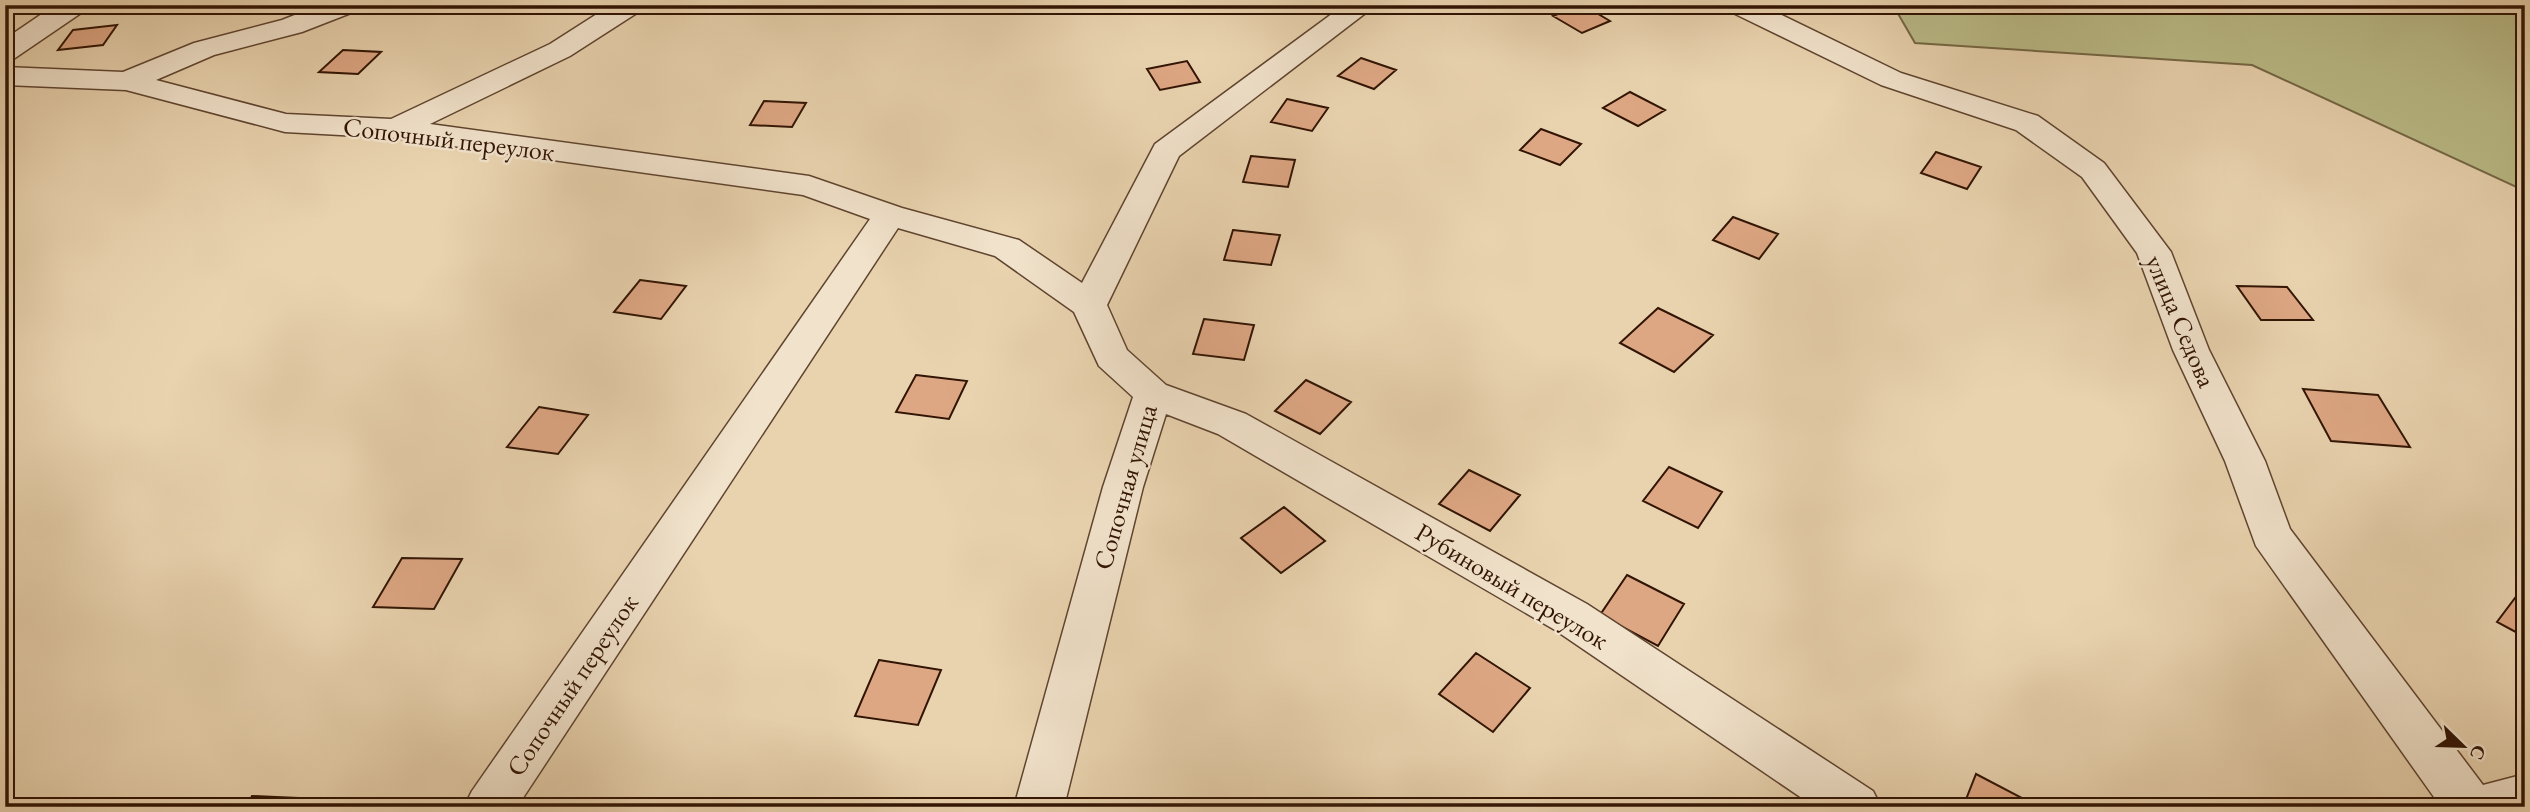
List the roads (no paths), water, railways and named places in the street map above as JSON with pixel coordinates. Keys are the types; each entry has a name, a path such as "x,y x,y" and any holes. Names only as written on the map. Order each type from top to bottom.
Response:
{"street":[{"path":"5,52 74,5"},
{"path":"127,81 204,49 292,26 346,5"},
{"path":"396,129 560,50 630,5"},
{"path":"1089,306 1166,151 1362,5"},
{"name":"улица Седова","path":"1739,5 1891,79 2027,123 2093,170 2154,251 2191,350 2245,461 2271,535 2470,807"},
{"name":"Сопочный переулок","path":"5,76 127,81 285,122 396,129 808,186 890,215 1007,248 1089,306"},
{"name":"Сопочный переулок","path":"489,807 890,215"},
{"name":"Сопочная улица","path":"1039,807 1123,487 1153,394 1112,357 1089,306"},
{"name":"Рубиновый переулок","path":"1153,394 1232,424 1571,617 1856,807"},
{"path":"2483,807 2525,796"}]}
